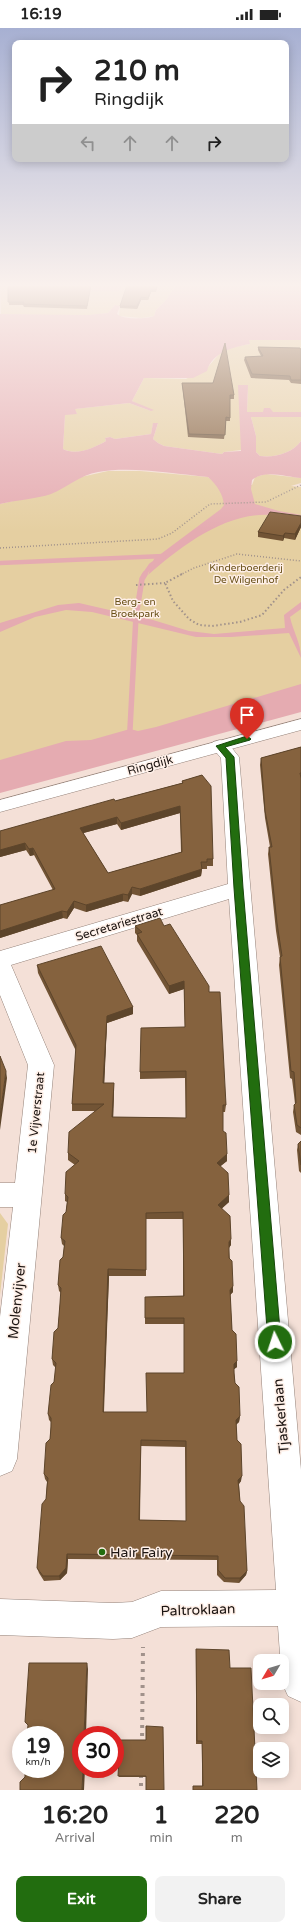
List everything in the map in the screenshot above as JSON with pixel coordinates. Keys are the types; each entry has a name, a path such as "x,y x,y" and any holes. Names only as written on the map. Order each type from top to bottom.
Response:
{"street":[{"name":"Ringdijk","path":"0,806 301,724"},
{"name":"Tjaskerlaan","path":"220,746 230,757 239,888 298,1608 301,1683"},
{"name":"Secretariestraat","path":"0,960 239,888"},
{"name":"1e Vijverstraat","path":"0,967 41,1065 14,1195"},
{"name":"Molenvijver","path":"0,1459 14,1195"},
{"name":"Paltroklaan","path":"0,1617 113,1621 132,1620 161,1609 298,1608"}],"path":[{"path":"0,548 158,539 172,533 205,506 218,502 260,502 274,499 288,490 301,485"},
{"path":"136,585 165,583 194,568 238,554 300,562 301,565"},
{"path":"165,583 166,589 191,622 200,626 248,621 263,615 282,591 301,577"},
{"path":"142,1750 143,1616"},
{"path":"141,1766 141,1790"}],"green space":[{"path":"208,367 301,367 301,412 247,412 248,385 241,450 224,452 222,454 164,446 153,439 158,423 153,424 151,434 115,439 110,437 105,438 106,441 101,444 80,451 74,452 63,449 65,414 77,414 74,409 129,403 151,411 132,401 144,378 186,379"},
{"path":"251,417 301,417 301,441 293,449 283,454 260,456 256,452 256,436"},
{"name":"Berg- en Broekpark","path":"108,471 140,471 208,477 213,481 252,485 255,477 266,474 301,478 301,483 291,486 301,487 301,700 0,767 0,504 35,496 81,477"},
{"path":"0,1213 8,1224 0,1295"}],"shaded area":[{"path":"0,367 209,367 207,371 193,378 144,378 132,401 154,410 151,411 129,403 75,409 77,414 65,415 63,449 74,452 85,450 101,444 106,441 105,438 110,437 115,439 151,434 153,423 158,423 153,439 164,446 222,454 224,452 241,451 238,385 248,385 247,412 263,412 264,408 270,408 273,412 301,412 301,417 251,417 256,436 256,452 260,456 283,454 293,449 301,441 301,478 276,474 263,475 252,480 251,489 255,504 279,511 301,515 301,520 271,515 254,516 237,519 220,525 204,533 174,553 148,575 154,559 221,509 224,505 219,490 208,477 153,471 111,470 85,476 45,496 0,504"},
{"path":"301,602 301,609 290,617 300,647 301,658 289,633 231,637 196,637 92,612 66,610 35,617 0,632 0,623 58,605 79,603 153,620 189,631 214,634 285,628 284,615"},
{"path":"301,684 301,712 0,793 0,760 66,741 91,740 130,729 138,731 156,727"}],"building":[{"path":"218,367 229,367 234,395 230,395 230,418 226,417 225,435 189,434 182,383 213,383"},
{"path":"249,367 301,367 301,380 291,380 290,376 252,374"},
{"path":"270,512 301,516 301,523 295,534 285,533 283,536 258,532"},
{"path":"301,747 301,1128 297,1125 294,1105 296,1103 294,1072 291,1071 280,957 282,956 269,847 272,847 265,811 261,758"},
{"path":"202,775 211,786 213,859 207,859 207,862 201,862 202,869 140,889 132,887 128,895 123,894 86,905 74,901 67,912 62,911 0,931 0,905 55,889 33,848 29,849 25,843 0,850 0,831 114,799 115,801 183,783 182,781","holes":["180,806 182,852 108,873 80,828 117,817 121,823"]},
{"path":"160,918 164,926 170,924 209,986 209,992 220,992 226,1105 223,1105 223,1131 226,1133 227,1154 217,1163 228,1173 229,1195 218,1205 230,1216 231,1239 229,1242 229,1258 232,1261 233,1286 230,1290 232,1330 236,1334 237,1361 234,1364 234,1373 235,1383 239,1387 240,1416 236,1420 237,1440 241,1444 242,1476 238,1480 240,1501 244,1506 247,1571 240,1578 225,1578 218,1570 218,1556 67,1554 66,1568 59,1576 43,1576 37,1568 42,1504 46,1499 48,1478 44,1474 46,1443 50,1439 51,1427 51,1418 48,1414 51,1385 54,1382 56,1363 52,1359 54,1332 58,1328 61,1288 58,1285 60,1260 63,1257 65,1241 61,1238 63,1215 66,1212 68,1197 65,1194 66,1172 79,1161 68,1153 69,1132 104,1104 72,1104 76,1045 37,965 101,946 133,1007 107,1016 103,1083 114,1083 112,1117 186,1118 186,1071 140,1072 141,1028 185,1027 184,981 169,986 137,934 142,932 135,926","holes":["183,1212 184,1296 145,1297 145,1318 184,1318 184,1373 146,1373 147,1412 103,1412 108,1269 146,1270 146,1213","141,1440 186,1441 186,1521 139,1520"]},
{"path":"0,1056 6,1071 0,1116"},
{"path":"301,1141 301,1165 298,1144"},
{"path":"196,1649 229,1650 230,1668 251,1668 253,1734 254,1734 255,1742 253,1742 253,1778 256,1778 257,1790 193,1790 193,1786 203,1786 202,1741 197,1741"},
{"path":"29,1663 87,1663 84,1726 72,1726 72,1778 83,1778 82,1790 20,1790 20,1782 24,1778 64,1778 64,1726 28,1726 25,1722"},
{"path":"146,1726 163,1727 164,1790 146,1790 146,1776 124,1776 124,1740 146,1740"}],"waterway":[{"path":"0,563 164,556 151,565 144,575"},
{"path":"130,729 136,616 142,579 145,574"}],"place":[{"name":"Hair Fairy","path":"102,1552"}],"route":[{"path":"247,739 220,746 230,757 275,1342"}],"park label":[{"name":"Kinderboerderij De Wilgenhof","path":"246,574"}]}
